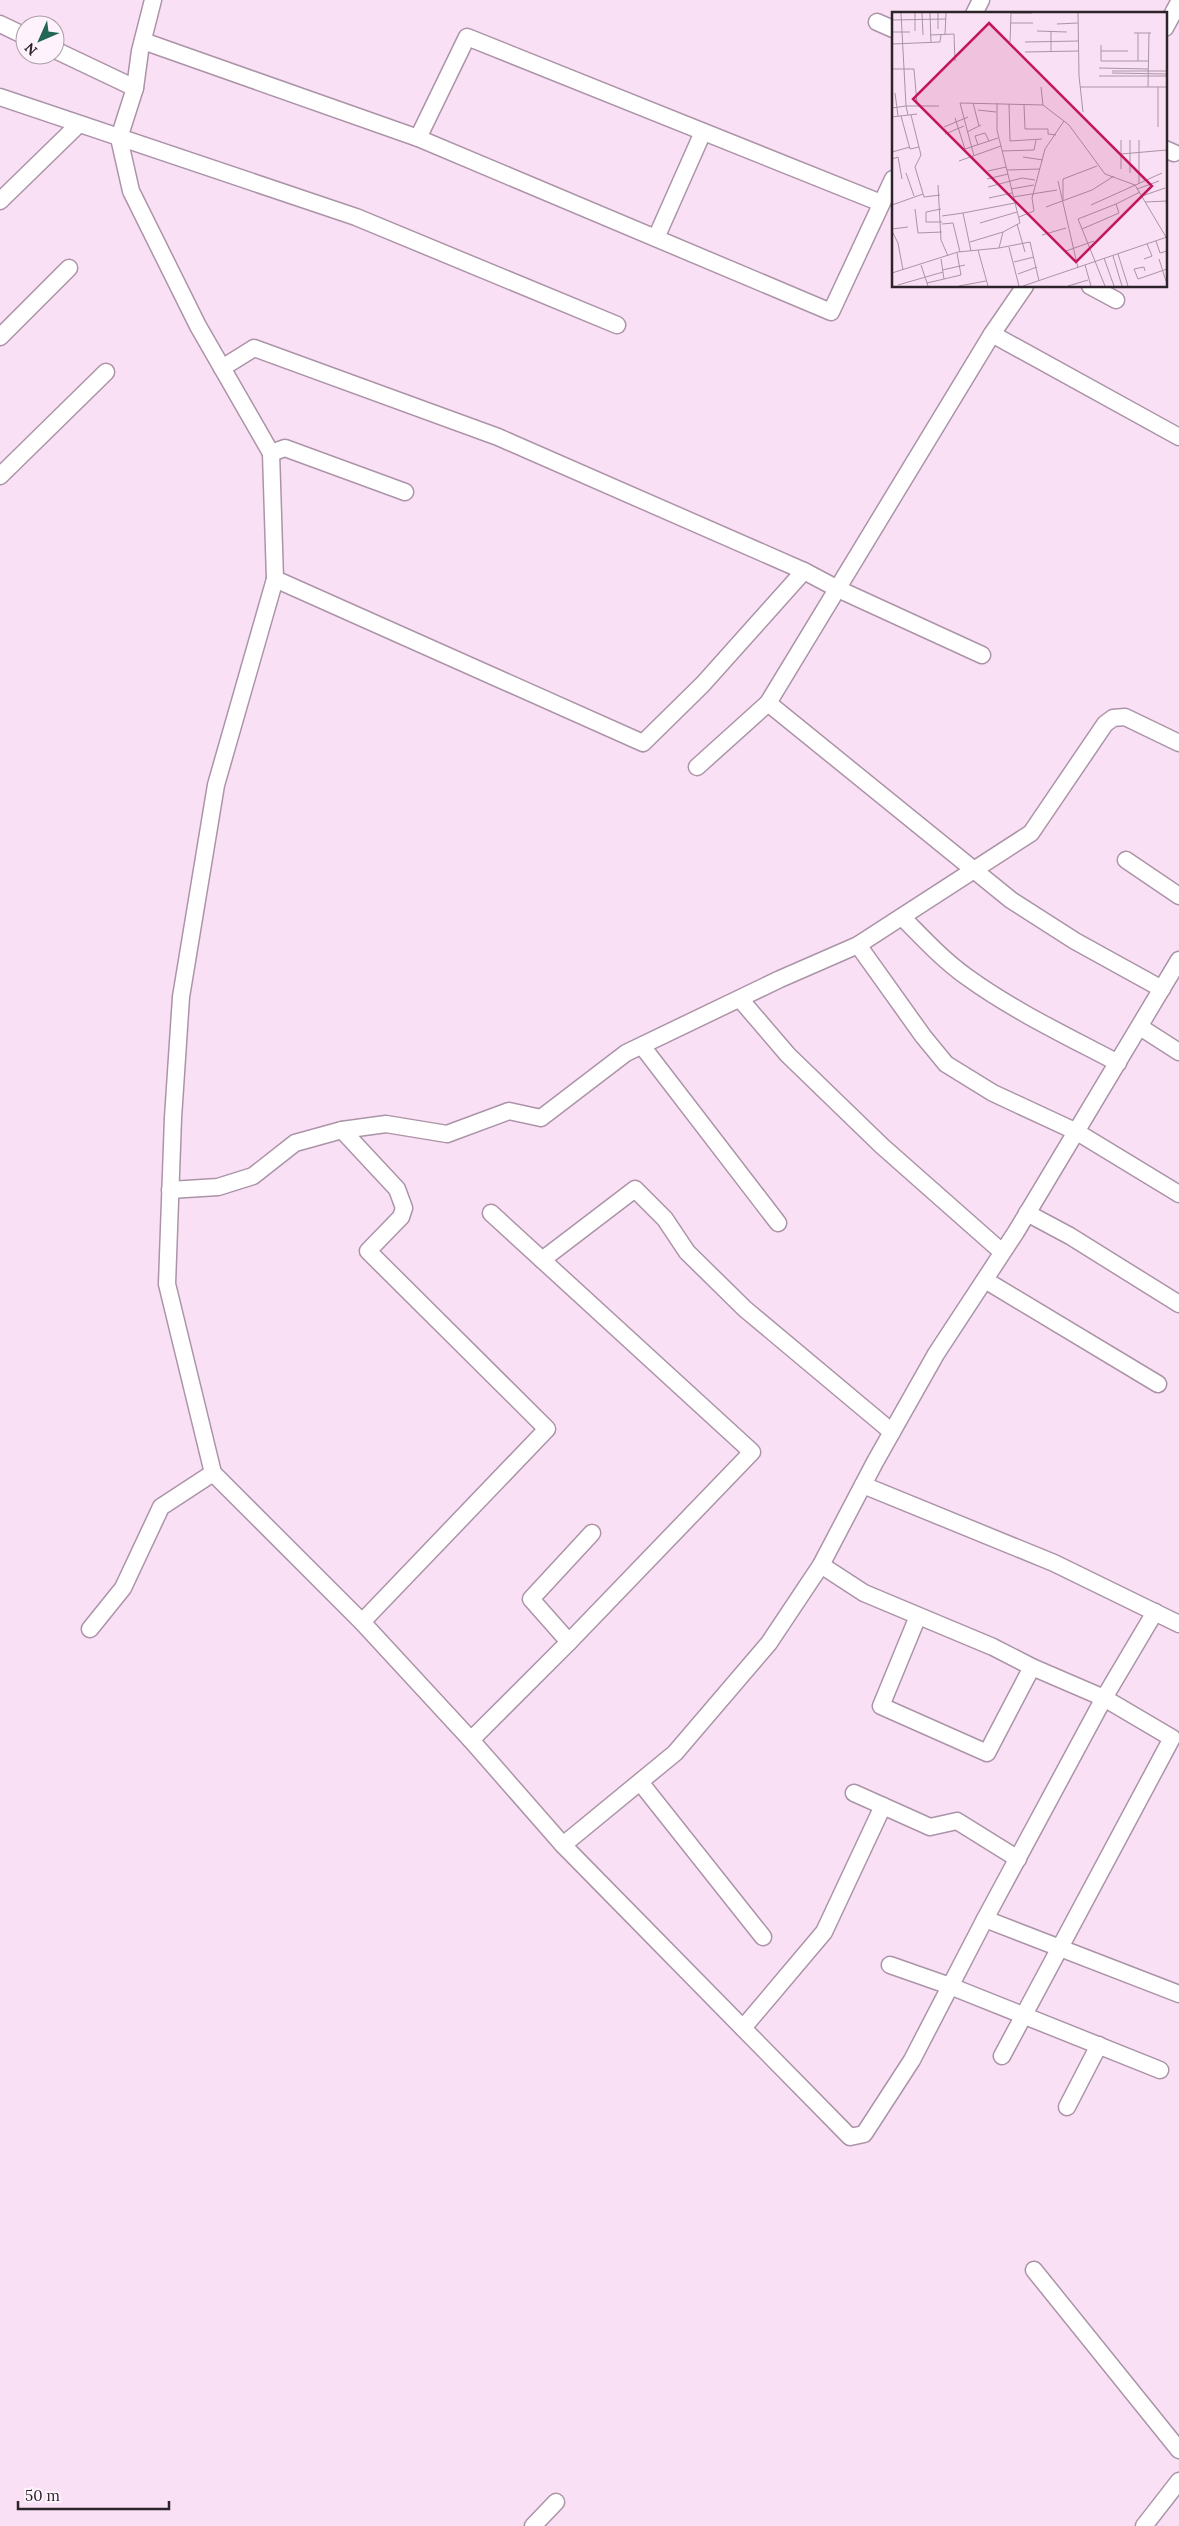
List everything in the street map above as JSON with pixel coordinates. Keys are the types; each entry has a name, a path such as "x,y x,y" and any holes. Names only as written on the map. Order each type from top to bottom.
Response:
{"street":[{"path":"153,0 143,41 135,88 119,138 131,191 177,286 271,453 275,579 216,785 181,997 170,1190 167,1284 213,1473 362,1622 471,1740 563,1845 850,2137 864,2134 912,2060 985,1919 1104,1698 1155,1612"},
{"path":"975,12 981,0"},
{"path":"1166,26 1179,2"},
{"path":"877,22 892,29"},
{"path":"0,24 15,31"},
{"path":"418,138 467,37 881,203"},
{"path":"143,41 418,138 831,312 892,181"},
{"path":"65,55 135,88"},
{"path":"0,97 78,125 356,217 617,324"},
{"path":"0,201 78,125"},
{"path":"656,238 703,132"},
{"path":"0,337 69,268"},
{"path":"697,767 768,703 992,334 1024,288"},
{"path":"1094,288 1116,300"},
{"path":"992,334 1179,437"},
{"path":"222,368 254,348 498,437 804,571 838,589 982,655"},
{"path":"0,476 106,372"},
{"path":"271,453 285,448 405,492"},
{"path":"275,579 643,742 703,684 804,571"},
{"path":"768,703 1011,900 1075,940 1162,989"},
{"path":"170,1190 218,1187 253,1176 295,1143 342,1130 386,1124 447,1134 509,1111 541,1118 626,1054 858,945 1031,833 1105,724 1114,718 1124,717 1179,743"},
{"path":"1126,860 1179,896"},
{"path":"902,917 928,944 967,977 1026,1014 1118,1063"},
{"path":"858,945 923,1036 946,1064 993,1094 1077,1132 1179,1194"},
{"path":"563,1845 675,1753 769,1643 821,1565 936,1354 1077,1132 1179,960"},
{"path":"740,999 788,1055 882,1146 1002,1252"},
{"path":"1140,1027 1179,1052"},
{"path":"642,1046 778,1223"},
{"path":"342,1130 397,1189 404,1208 401,1217 368,1251 546,1429 362,1622"},
{"path":"542,1260 635,1189 666,1219 687,1252 745,1309 892,1432"},
{"path":"471,1740 569,1642 752,1452 490,1213"},
{"path":"1027,1213 1070,1236 1179,1304"},
{"path":"984,1280 1158,1384"},
{"path":"90,1629 123,1588 161,1507 213,1473"},
{"path":"863,1485 1054,1563 1179,1624"},
{"path":"569,1642 531,1599 592,1533"},
{"path":"821,1565 864,1593 994,1647 1032,1667 1104,1698 1172,1738 1002,2056"},
{"path":"918,1616 881,1706 987,1753 1032,1667"},
{"path":"640,1782 763,1937"},
{"path":"854,1793 930,1827 957,1821 1018,1859"},
{"path":"743,2028 824,1932 883,1806"},
{"path":"985,1919 1179,1994"},
{"path":"890,1965 950,1986 1160,2070"},
{"path":"1067,2107 1099,2045"},
{"path":"1034,2270 1179,2450"},
{"path":"1144,2526 1179,2481"},
{"path":"533,2526 556,2502"}]}
